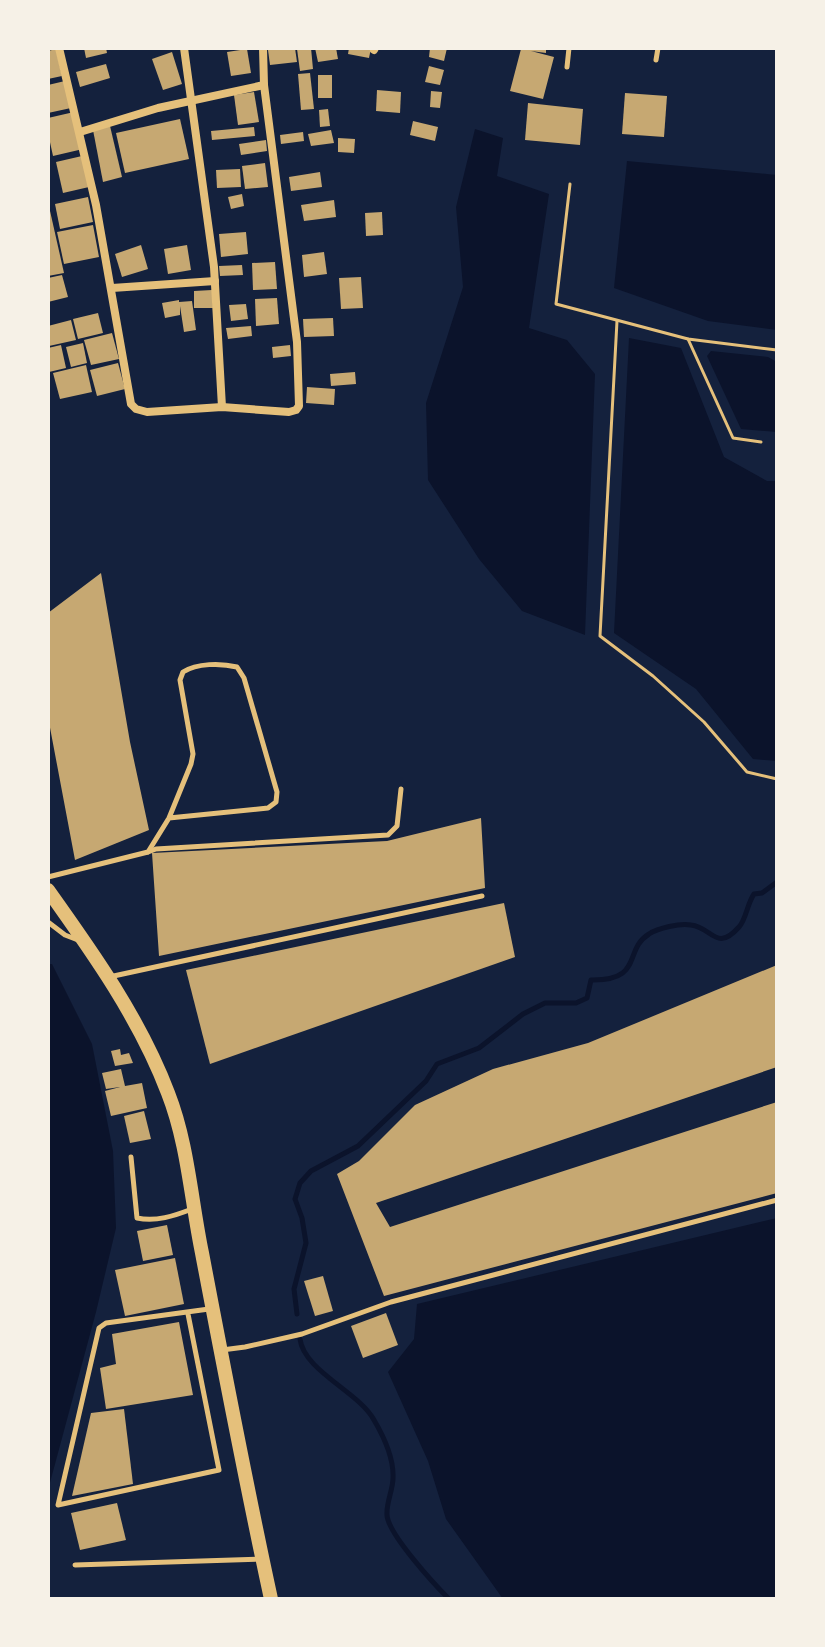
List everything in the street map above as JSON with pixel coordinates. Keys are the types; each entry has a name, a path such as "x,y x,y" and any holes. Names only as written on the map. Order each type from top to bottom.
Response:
{"main road":[{"path":"48,890 108,978 151,1054 169,1094 183,1140 193,1209 271,1599"}],"street":[{"path":"59,48 112,288 131,404 147,412 222,407 289,412 296,410 300,398 297,342 264,85 263,48"},
{"path":"184,48 215,281 222,407"},
{"path":"80,132 192,100 264,85"},
{"path":"112,288 215,281"}],"lane":[{"path":"567,67 569,48"},
{"path":"656,60 658,48"},
{"path":"148,852 169,818 193,754 180,680 183,672 190,667 227,664 237,667 244,678 277,792 276,802 268,808 169,818"},
{"path":"48,877 156,849 388,835 397,826 401,789"},
{"path":"108,978 482,896"},
{"path":"48,922 65,935 86,944"},
{"path":"131,1157 137,1218 147,1220 173,1216 193,1209"},
{"path":"221,1350 302,1334 391,1302 777,1200"},
{"path":"188,1314 219,1470 58,1505 99,1328 115,1321 188,1314 212,1308"},
{"path":"75,1565 262,1559"}],"path":[{"path":"570,184 556,304 688,339 777,350"},
{"path":"617,321 600,636 653,676 704,722 747,772 777,779"},
{"path":"688,339 733,438 761,442"}],"water":[{"path":"475,129 503,138 497,176 549,194 529,328 567,340 595,374 585,635 522,611 479,559 428,480 426,403 463,287 456,207"},
{"path":"627,161 777,175 777,330 708,321 614,288"},
{"path":"629,338 681,348 724,457 767,481 777,481 777,761 753,759 696,689 614,633"},
{"path":"711,351 768,357 777,362 777,432 741,429 707,356"},
{"path":"48,964 52,964 92,1044 113,1151 116,1228 48,1490"},
{"path":"777,1218 777,1599 503,1599 446,1519 428,1461 388,1372 414,1339 417,1304"}],"building":[{"path":"84,48 106,48 107,53 86,58"},
{"path":"295,48 297,62 270,65 268,50"},
{"path":"311,48 313,69 300,71 297,49"},
{"path":"315,48 336,48 338,59 318,62"},
{"path":"349,48 371,48 369,58 348,54"},
{"path":"430,48 447,48 444,61 429,57"},
{"path":"546,48 546,53 531,51 554,57 543,99 510,91 521,49"},
{"path":"56,49 62,76 48,79 48,51"},
{"path":"247,49 251,73 231,76 227,52"},
{"path":"172,52 182,84 163,90 152,59"},
{"path":"106,64 110,78 80,87 76,72"},
{"path":"429,66 444,70 440,85 425,82"},
{"path":"310,73 314,109 301,110 298,74"},
{"path":"318,75 332,75 332,98 318,98"},
{"path":"65,81 71,108 48,113 48,85"},
{"path":"377,90 401,92 400,113 376,111"},
{"path":"431,91 442,92 440,108 430,107"},
{"path":"254,92 259,122 238,125 234,95"},
{"path":"625,93 667,96 664,137 622,134"},
{"path":"528,103 583,109 580,145 525,140"},
{"path":"328,109 330,126 320,127 319,110"},
{"path":"74,112 83,149 53,156 48,118"},
{"path":"180,119 189,159 125,173 116,133"},
{"path":"413,121 438,127 435,141 410,135"},
{"path":"110,126 122,177 103,182 93,130"},
{"path":"254,127 255,136 212,140 211,131"},
{"path":"331,130 334,143 311,146 308,134"},
{"path":"303,132 304,141 281,144 280,135"},
{"path":"338,138 355,139 354,153 338,152"},
{"path":"266,140 267,151 241,155 239,144"},
{"path":"82,156 89,187 63,193 56,162"},
{"path":"265,163 268,187 245,189 242,166"},
{"path":"240,169 241,187 217,188 216,170"},
{"path":"320,172 322,187 291,191 289,177"},
{"path":"242,194 244,206 231,209 228,197"},
{"path":"88,197 93,222 60,229 55,204"},
{"path":"334,200 336,217 304,221 301,205"},
{"path":"48,202 64,273 48,276"},
{"path":"382,212 383,235 366,236 365,213"},
{"path":"93,225 99,257 64,264 57,232"},
{"path":"246,232 248,254 221,257 219,234"},
{"path":"141,245 148,269 122,277 115,254"},
{"path":"187,245 191,270 168,274 164,249"},
{"path":"324,252 327,274 304,277 302,255"},
{"path":"275,262 277,289 253,290 252,263"},
{"path":"242,265 243,275 220,276 219,266"},
{"path":"62,275 68,297 48,302 48,278"},
{"path":"361,277 363,308 341,309 339,278"},
{"path":"212,290 213,308 194,308 194,291"},
{"path":"277,298 279,324 256,326 255,299"},
{"path":"192,301 196,330 184,332 180,306 180,315 165,318 162,303"},
{"path":"246,304 248,319 231,321 229,305"},
{"path":"98,313 103,333 78,339 73,319"},
{"path":"333,318 334,336 304,337 303,319"},
{"path":"71,320 76,340 49,346 48,326"},
{"path":"251,326 252,336 228,339 226,328"},
{"path":"112,333 119,359 91,365 84,340"},
{"path":"83,343 87,363 71,367 66,347"},
{"path":"61,345 66,368 49,372 48,348"},
{"path":"290,345 291,356 273,358 272,347"},
{"path":"118,363 125,389 97,396 90,370"},
{"path":"86,365 92,392 60,399 53,373"},
{"path":"355,372 356,384 331,386 330,374"},
{"path":"307,387 335,389 334,405 306,403"},
{"path":"101,573 130,742 149,830 75,860 48,717 48,613"},
{"path":"481,818 485,888 159,956 152,853 387,841"},
{"path":"504,903 515,957 210,1064 186,970"},
{"path":"777,965 777,1067 376,1203 390,1227 777,1102 777,1193 384,1296 337,1174 359,1161 415,1105 493,1069 588,1043"},
{"path":"120,1049 121,1055 129,1053 133,1063 115,1066 111,1051"},
{"path":"121,1069 125,1086 142,1083 147,1108 111,1116 105,1091 120,1087 106,1089 102,1073"},
{"path":"144,1111 151,1139 130,1143 124,1116"},
{"path":"167,1225 173,1255 143,1261 137,1231"},
{"path":"175,1258 184,1304 125,1316 115,1270"},
{"path":"323,1276 333,1311 315,1316 304,1281"},
{"path":"386,1313 398,1345 363,1358 351,1326"},
{"path":"179,1322 193,1395 106,1409 100,1368 116,1364 112,1334"},
{"path":"124,1409 133,1484 72,1496 91,1413"},
{"path":"117,1503 126,1540 80,1550 71,1513"}],"waterway":[{"path":"297,1314 294,1289 306,1243 295,1199 300,1183 311,1171 358,1146 426,1081 437,1064 479,1048 523,1014 545,1003 576,1003 587,998 591,980 608,979 626,970 636,948 653,932 669,926 686,925 725,938 741,924 754,894 762,893 777,882"},
{"path":"300,1339 311,1361 357,1400 374,1420 392,1463 393,1483 387,1510 389,1523 413,1559 449,1599"}]}
